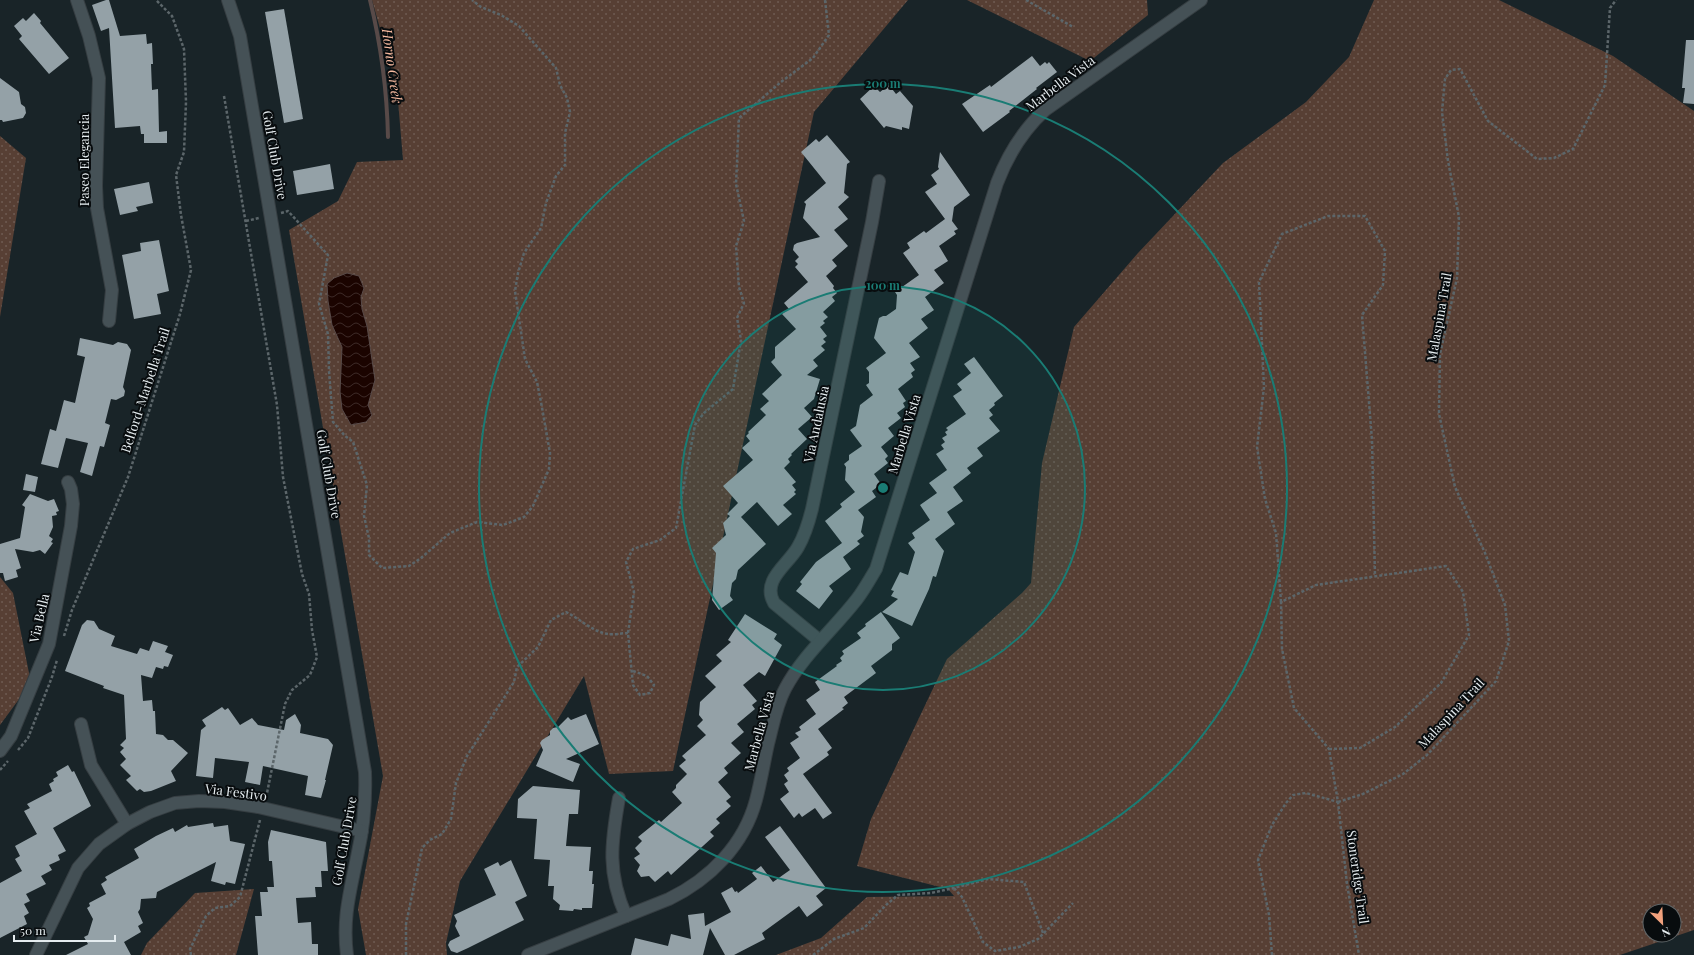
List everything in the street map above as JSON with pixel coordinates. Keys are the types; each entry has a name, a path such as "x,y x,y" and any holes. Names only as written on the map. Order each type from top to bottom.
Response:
{"street":[{"name":"Paseo Elegancia","path":"77,0 89,36 99,78 96,186 97,208 112,290 109,321"},
{"name":"Golf Club Drive","path":"228,0 240,36 365,772 365,808 362,831 346,905 345,922 347,955"},
{"name":"Marbella Vista","path":"528,955 669,899 695,885 715,868 736,842 750,816 756,800 775,716 782,696 795,671 856,600 876,569 997,183 1016,143 1032,122 1045,110 1201,0"},
{"name":"Via Andalusia","path":"820,641 774,603 770,596 770,588 772,580 798,548 812,509 872,222 878,181"},
{"name":"Via Bella","path":"0,751 11,736 49,644 71,526 73,504 71,489 68,482"},
{"path":"81,724 91,765 127,824"},
{"path":"619,798 612,839 611,857 620,902 626,916"},
{"name":"Via Festivo","path":"36,955 78,868 99,844 127,824 150,812 175,803 193,801 225,802 264,808 362,831"}],"path":[{"name":"Belford-Marbella Trail","path":"63,640 72,610 128,476 180,314 191,270 181,215 176,175 184,152 186,102 184,49 172,16 156,0"},
{"path":"246,221 288,211 328,255 319,304 328,334 328,371 333,422 345,436 353,442 367,485 364,516 369,538 369,555 382,568 409,566 421,558 450,533 477,522 504,525 524,517 533,506 549,469 550,453 537,382 525,359 515,291 518,273 524,253 541,228 546,203 556,176 564,165 565,133 570,112 567,98 560,85 556,68 551,62 519,26 501,15 482,7 472,0"},
{"path":"633,671 647,676 654,684 650,693 640,695 633,685 633,671 628,633 634,592 626,562 633,549 660,540 676,528 695,425 704,413 733,389 741,340 737,318 744,303 739,287 736,246 744,221 736,184 738,118 781,82 813,58 829,35 825,0"},
{"path":"1026,0 1073,27"},
{"name":"Malaspina Trail","path":"1338,802 1363,794 1403,774 1427,755 1496,680 1509,641 1505,605 1485,553 1455,487 1439,414 1440,354 1457,278 1459,217 1448,161 1442,112 1445,79 1451,70 1460,69 1488,121 1537,159 1554,158 1573,150 1605,85 1610,8 1616,0"},
{"path":"191,955 190,949 206,916 215,908 230,906 240,897 264,808 285,704 292,690 310,675 317,657 312,630 309,594 302,574 283,477 277,405 224,96"},
{"path":"1281,602 1316,585 1446,566 1463,592 1469,635 1441,683 1395,727 1360,748 1330,749 1294,708 1282,649 1281,602 1276,533 1265,499 1257,447 1264,387 1259,282 1282,234 1328,216 1365,216 1385,251 1383,284 1362,315 1372,440 1375,576"},
{"path":"406,955 406,924 422,848 430,840 442,834 451,820 456,783 467,756 514,682 517,667 538,647 551,620 566,612 594,629 609,634 628,633"},
{"path":"14,754 28,738 59,655"},
{"name":"Stoneridge Trail","path":"1330,749 1338,802 1347,884 1359,955"},
{"path":"0,770 10,760"},
{"path":"1272,955 1269,915 1258,860 1272,825 1293,795 1306,794 1338,802"},
{"path":"813,955 834,939 864,928 898,895 931,893 988,878 1024,882 1043,933"},
{"path":"954,888 962,897 983,942 996,951 1019,946 1038,939 1073,903"},
{"path":"995,955 996,951"}],"shaded area":[{"path":"372,0 908,0 814,112 673,771 609,774 584,676 460,881 446,943 447,955 366,955 358,909 383,776 289,230 338,201 357,162 403,160 397,89"},
{"path":"967,0 1147,0 1148,15 1090,61"},
{"path":"1374,0 1499,0 1613,56 1694,111 1694,930 1682,934 1682,903 1642,903 1642,943 1656,943 1620,955 776,955 821,938 867,897 954,896 948,889 857,866 871,819 947,659 1022,593 1031,583 1042,463 1074,327 1138,253 1223,163 1306,102 1349,57"},
{"path":"0,136 26,158 0,317"},
{"path":"0,577 13,593 31,683 0,725"},
{"path":"254,889 236,955 141,955 147,943 195,893"}],"water":[{"path":"347,273 359,276 364,288 361,297 362,309 367,326 375,380 368,405 372,415 366,422 351,425 342,409 340,392 342,347 332,325 327,284 334,278"}],"building":[{"path":"109,0 120,36 146,34 147,44 152,43 152,90 158,89 159,132 167,131 167,143 144,143 144,134 141,134 140,126 115,128 109,28 101,31 92,5"},
{"path":"284,9 303,119 284,123 265,12"},
{"path":"34,13 41,21 40,23 69,58 49,74 19,39 22,36 14,26 23,18 26,21"},
{"path":"1686,40 1694,40 1694,104 1683,103 1685,88 1682,88"},
{"path":"1032,56 1040,66 1045,62 1047,64 1049,62 1057,72 1036,88 1037,89 1009,111 1010,112 983,132 962,104 990,85 991,87"},
{"path":"0,78 19,92 21,104 25,107 26,113 23,118 3,122 0,120"},
{"path":"889,85 896,94 900,91 913,106 909,129 902,127 902,130 886,126 884,128 860,99 874,86 880,92"},
{"path":"827,135 850,162 847,164 844,193 849,197 838,207 848,219 834,230 848,246 832,260 837,266 826,276 834,286 833,288 837,293 832,297 835,301 823,312 828,317 823,321 825,323 820,327 827,336 823,339 826,342 821,346 825,350 813,360 818,366 807,375 820,379 814,399 804,408 812,417 798,429 807,439 791,454 792,455 788,459 790,462 784,468 796,482 792,485 796,490 794,492 796,494 783,505 792,514 778,526 757,502 741,517 766,544 738,570 736,579 732,583 730,596 733,600 719,610 712,600 716,553 712,548 726,535 723,523 730,516 727,514 738,503 723,486 753,460 742,448 750,441 746,436 749,433 748,432 766,415 760,409 769,401 762,394 782,375 771,362 775,358 775,347 796,329 782,314 789,309 784,303 808,282 795,267 798,264 795,261 799,257 793,250 794,245 820,237 803,218 806,204 804,202 826,183 801,152 816,139 819,142"},
{"path":"940,152 970,195 954,207 952,221 958,229 954,231 956,234 939,246 948,261 934,270 944,283 925,297 934,310 921,319 928,328 909,343 920,357 910,363 915,370 911,373 913,377 898,389 906,401 903,403 905,407 897,413 901,418 888,428 894,436 881,447 888,456 885,459 888,463 874,474 881,484 872,491 876,497 858,510 864,517 861,532 864,536 857,541 860,544 843,557 851,569 829,586 833,591 819,609 796,591 802,584 800,582 816,562 842,543 825,521 842,507 840,504 855,492 845,480 846,467 844,464 849,460 849,455 862,446 850,430 856,426 860,405 873,395 866,385 869,383 869,372 866,368 886,353 874,338 879,318 886,316 896,309 897,295 895,292 919,275 903,253 910,248 907,243 924,231 926,233 945,219 925,192 937,184 931,175 939,169"},
{"path":"330,164 334,189 297,195 293,171"},
{"path":"149,182 153,203 136,207 138,211 120,215 114,189"},
{"path":"159,240 169,291 157,294 161,314 134,319 122,255 141,251 140,243"},
{"path":"80,338 113,345 118,342 127,344 131,350 123,387 125,391 124,396 116,400 111,399 105,423 110,425 104,447 100,446 92,476 80,472 88,443 66,438 58,468 41,464 50,429 56,431 64,400 75,403 85,357 77,355"},
{"path":"974,357 1003,396 994,403 995,405 989,410 993,415 989,418 1000,431 977,448 983,456 967,468 971,473 953,487 963,501 947,512 955,524 935,539 944,551 936,577 933,576 929,589 912,626 882,612 898,599 891,596 894,591 891,590 900,572 908,575 915,552 908,543 915,538 912,533 930,520 920,505 937,493 929,483 947,470 936,454 944,449 941,445 945,442 942,438 947,435 945,432 948,430 946,428 966,414 953,396 962,390 957,384 971,373 964,364"},
{"path":"26,474 38,477 35,492 23,490"},
{"path":"30,494 48,501 54,499 59,511 56,512 57,515 52,516 53,527 49,536 53,539 51,542 53,543 45,554 40,550 33,552 15,549 21,568 16,570 18,577 5,581 3,573 0,573 0,544 20,538 25,507 22,505"},
{"path":"881,612 900,638 892,644 892,650 871,666 876,673 844,697 848,703 842,708 844,709 818,729 832,748 827,752 829,755 803,774 832,813 823,819 815,808 802,817 799,813 794,818 780,799 789,792 784,784 788,781 784,775 789,771 787,768 800,758 790,743 799,737 795,733 801,730 799,727 816,714 806,700 820,690 815,682 842,661 840,658 844,654 842,651 861,638 857,633 866,626 865,624"},
{"path":"745,614 777,634 774,639 782,645 765,676 759,672 743,685 757,701 752,705 755,709 737,724 744,732 731,743 741,753 724,768 728,773 718,782 731,797 726,801 731,806 716,819 720,823 710,832 714,836 671,875 668,871 655,882 649,876 641,877 637,871 640,865 634,858 640,854 635,848 642,841 638,837 659,820 661,822 682,803 672,792 676,788 676,785 687,774 679,766 686,760 682,756 706,735 697,726 703,720 699,715 700,702 716,687 705,676 722,661 716,655 731,642 728,640"},
{"path":"87,620 94,621 99,629 115,636 111,646 137,654 140,648 149,651 153,641 168,646 165,652 173,655 168,667 164,666 163,669 156,667 152,678 141,675 143,701 152,700 153,711 155,711 156,734 163,735 168,740 173,740 188,753 171,771 176,781 151,791 144,792 140,789 137,791 126,780 131,776 120,765 126,759 120,752 124,748 120,745 126,739 124,695 103,688 104,686 65,671 82,625"},
{"path":"222,707 225,710 228,708 240,725 252,718 258,725 284,730 286,720 295,714 301,725 300,733 328,739 333,745 321,798 305,795 308,776 263,766 260,785 245,782 249,762 215,758 213,778 196,776 201,730 206,726 202,720"},
{"path":"586,714 599,744 566,759 580,764 573,782 536,766 543,750 540,743 550,735 550,731 553,728 558,727 568,717 571,720"},
{"path":"68,765 72,772 74,771 91,806 53,828 66,851 58,855 60,860 49,865 52,870 41,876 46,884 26,894 30,901 24,904 29,913 24,916 27,924 0,938 0,883 22,871 15,859 20,856 15,846 37,834 24,811 30,808 27,804 52,791 49,784 58,776 56,772"},
{"path":"533,786 580,790 578,814 569,814 566,846 591,847 589,871 593,871 592,884 594,884 592,908 582,908 582,910 574,909 573,911 559,910 560,905 553,899 554,886 548,886 550,860 534,859 537,819 517,818 518,799"},
{"path":"213,823 214,827 228,825 230,841 245,844 235,884 226,882 225,885 211,881 216,862 157,892 156,898 141,899 140,909 138,912 143,923 138,926 141,932 124,942 131,955 66,955 88,944 84,937 88,935 93,919 87,908 90,906 89,903 106,894 101,884 107,880 105,877 139,858 134,849 173,828 175,832 187,825 188,827"},
{"path":"780,826 826,888 816,896 823,905 807,917 799,906 762,933 765,939 734,955 725,955 710,928 703,955 631,955 635,938 668,946 671,934 691,939 688,915 704,913 705,926 731,912 721,893 732,887 735,892 737,891 738,893 757,879 752,873 761,866 773,882 790,870 765,837"},
{"path":"271,830 326,842 328,871 321,871 322,887 315,887 316,897 296,898 298,923 311,922 312,944 318,944 318,955 258,955 255,916 262,916 260,892 268,892 267,887 274,887 272,861 269,861 268,842"},
{"path":"511,860 527,896 515,902 524,920 457,953 451,951 448,945 450,941 460,936 455,926 457,921 454,915 496,895 484,869 498,862 500,866"}],"waterway":[{"name":"Horno Creek","path":"370,0 383,68 388,137"}]}
